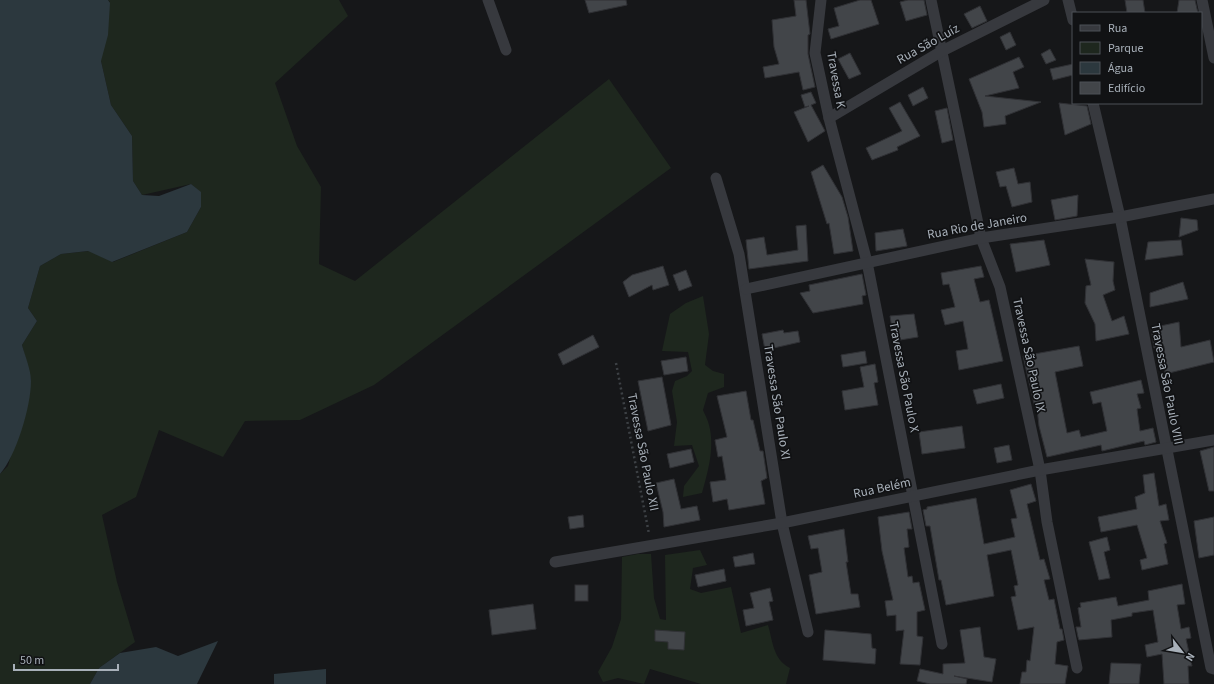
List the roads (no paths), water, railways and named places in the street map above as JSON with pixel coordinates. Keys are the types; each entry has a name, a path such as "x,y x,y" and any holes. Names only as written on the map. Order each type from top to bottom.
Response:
{"street":[{"path":"488,0 506,50"},
{"name":"Travessa K","path":"821,0 815,53 828,118"},
{"name":"Travessa São Paulo IX","path":"931,0 981,238 1000,287 1040,470 1047,522 1077,668"},
{"name":"Rua São Luíz","path":"828,118 942,51 1044,0"},
{"path":"1068,0 1072,16"},
{"path":"1202,0 1214,58"},
{"name":"Travessa São Paulo VIII","path":"1093,104 1120,217 1165,448 1211,668 1214,669"},
{"name":"Travessa São Paulo X","path":"828,118 867,262 914,495 918,526 923,544 942,644"},
{"name":"Travessa São Paulo XI","path":"716,178 739,254 746,289 782,523 808,632"},
{"name":"Rua Rio de Janeiro","path":"746,289 981,238 1120,217 1214,199"},
{"name":"Rua Belém","path":"555,562 782,523 1040,470 1214,440"}],"water":[{"path":"0,0 108,0 110,3 108,35 101,61 111,105 132,136 133,181 142,195 159,196 191,184 201,192 201,207 187,232 112,262 88,251 61,254 40,266 28,308 37,321 22,345 31,377 28,404 17,444 12,456 0,474"},
{"path":"218,641 197,684 90,684 99,668 120,653 156,647 178,656"},
{"path":"326,669 326,684 274,684 274,674"}]}
